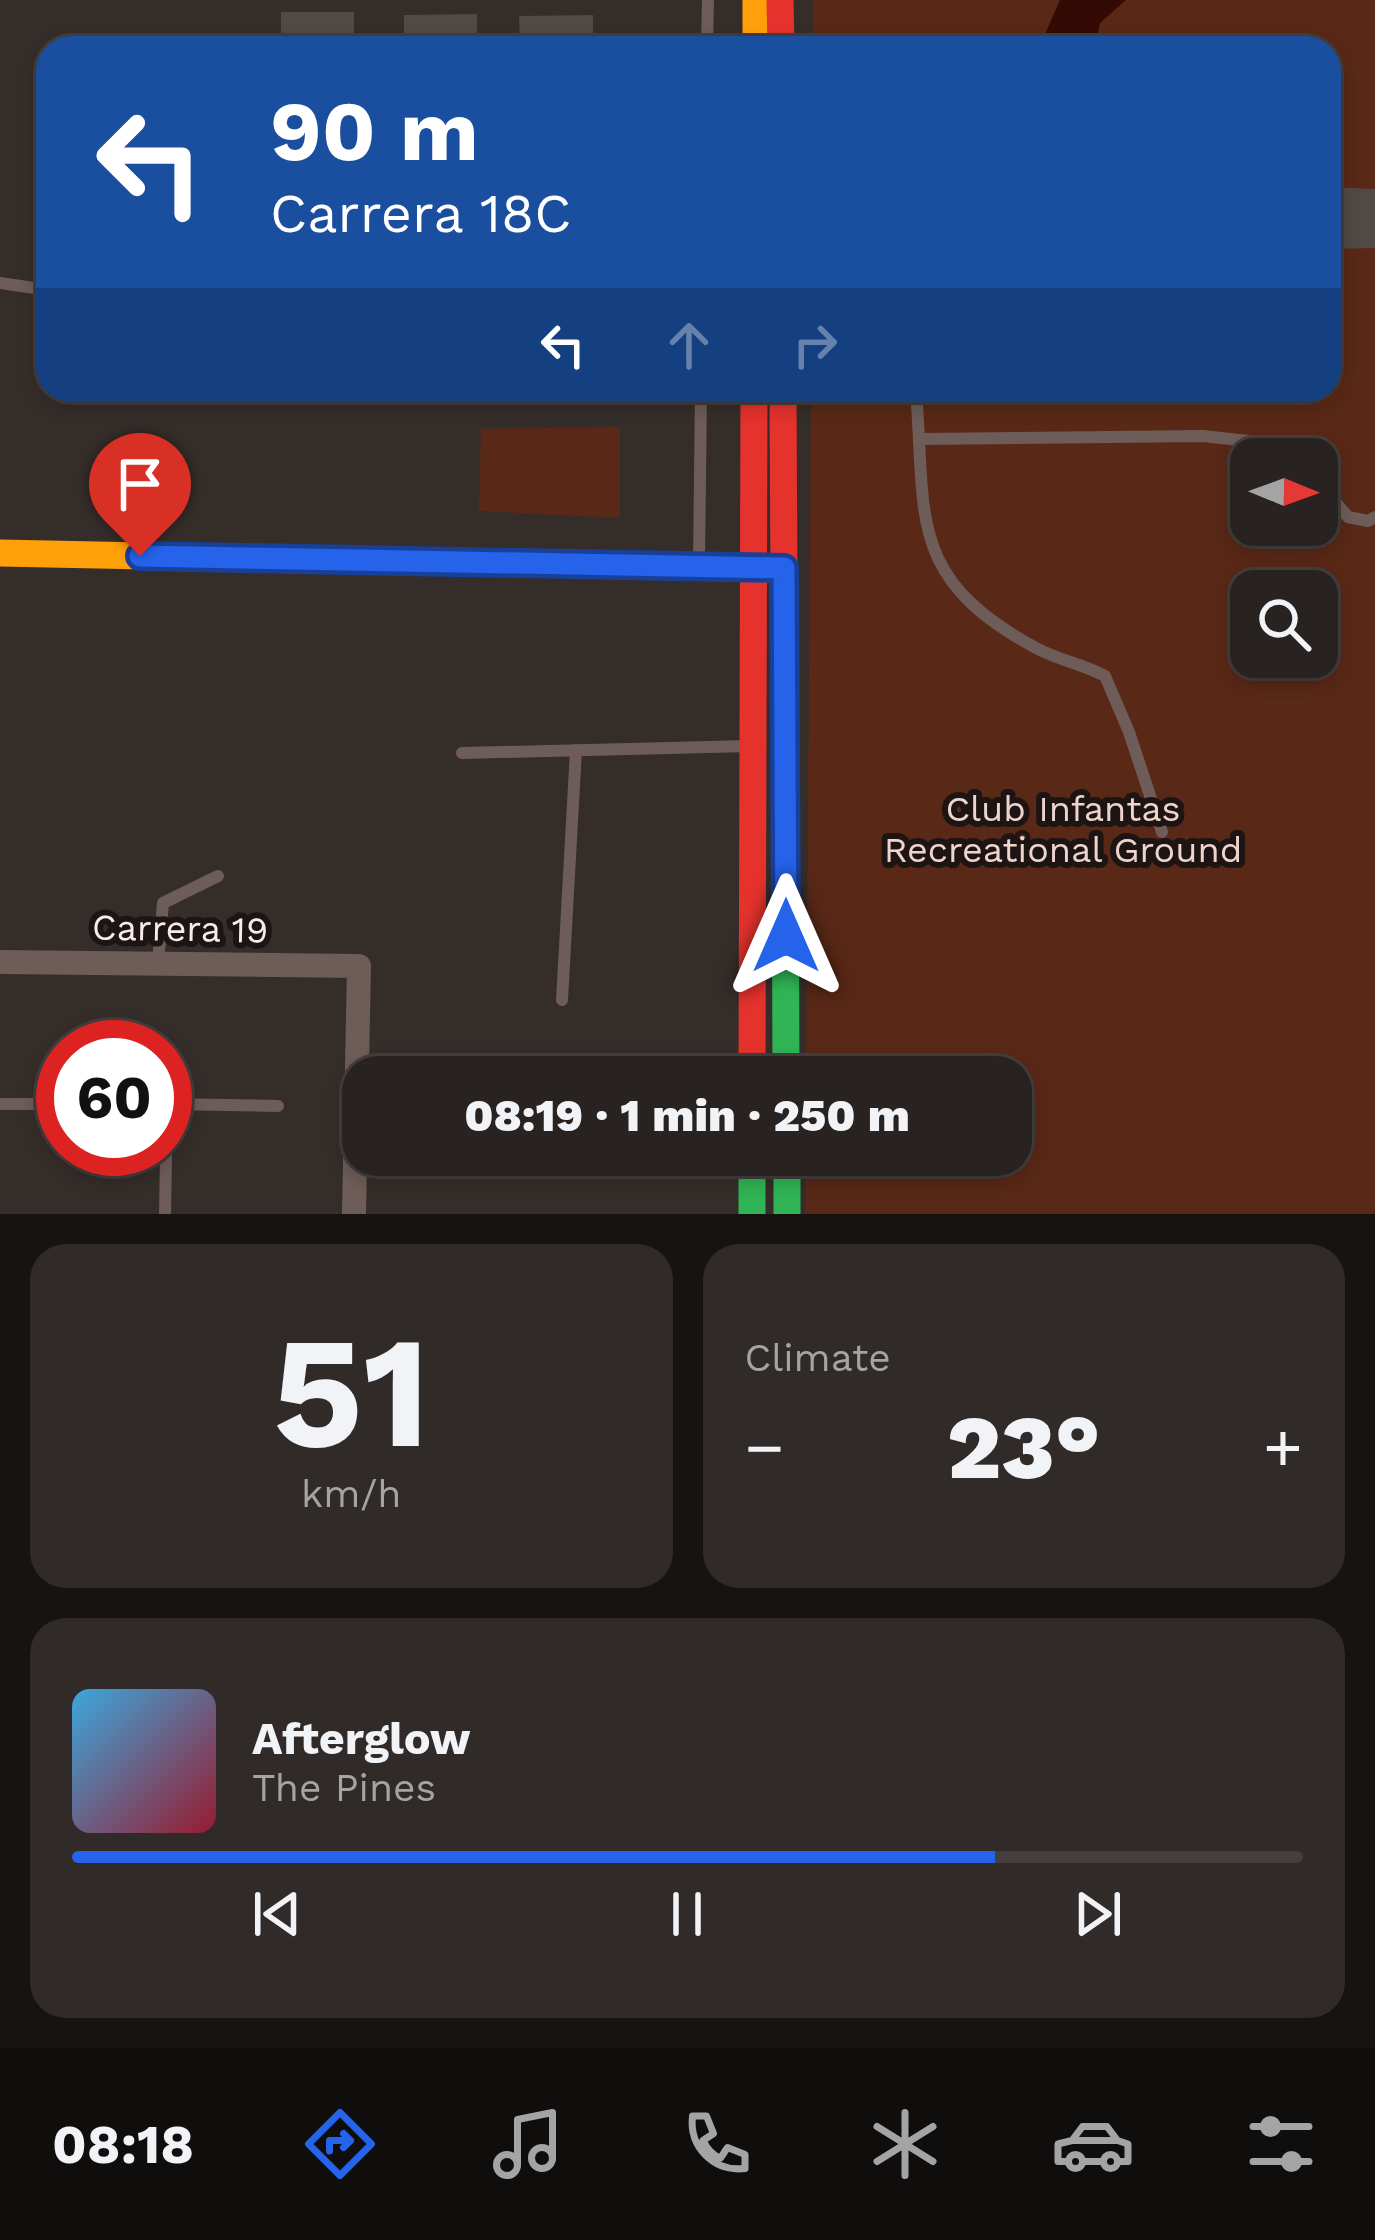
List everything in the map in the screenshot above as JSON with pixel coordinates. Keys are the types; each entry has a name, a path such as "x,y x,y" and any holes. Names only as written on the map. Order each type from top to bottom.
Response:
{"main road":[{"path":"755,36 756,0"},
{"path":"780,0 781,36"},
{"path":"752,1056 754,402"},
{"path":"783,402 786,1056"},
{"path":"0,553 784,568"},
{"path":"752,1176 752,1214"},
{"path":"787,1176 787,1214"}],"street":[{"name":"Carrera 19","path":"0,962 359,966 354,1214"}],"lane":[{"path":"707,36 708,0"},
{"path":"0,283 36,288"},
{"path":"699,567 701,402"},
{"path":"917,402 927,538 938,566 999,628 1043,652 1105,676 1162,832"},
{"path":"920,440 1230,439"},
{"path":"1338,505 1348,517 1375,518"},
{"path":"462,753 752,746"},
{"path":"562,1000 576,749"},
{"path":"158,963 163,903 218,876"},
{"path":"2,1104 36,1104"},
{"path":"192,1104 278,1106"},
{"path":"165,1176 165,1214"}],"green space":[{"name":"Club Infantas Recreational Ground","path":"813,0 1375,0 1375,1214 805,1214 806,1176 1032,1176 1032,1056 806,1056 811,402 1341,402 1341,36 813,36"},
{"path":"620,427 620,518 479,511 481,429"}],"shaded area":[{"path":"1060,0 1126,0 1100,23 1101,36 1044,36"}],"building":[{"path":"281,12 354,12 354,36 281,36"},
{"path":"477,14 477,36 404,36 404,15"},
{"path":"593,15 593,36 520,36 519,16"},
{"path":"1341,188 1375,189 1375,248 1341,249"}],"traffic: fast":[{"path":"785,790 786,1056"},
{"path":"752,1176 752,1214"},
{"path":"787,1176 787,1214"}],"traffic: slow":[{"path":"756,0 756,36"},
{"path":"0,553 533,564"}],"traffic: jam":[{"path":"780,0 781,36"},
{"path":"752,1056 754,402"},
{"path":"783,402 785,790"},
{"path":"533,564 778,569"}],"route":[{"path":"140,556 784,568 786,936"}]}
